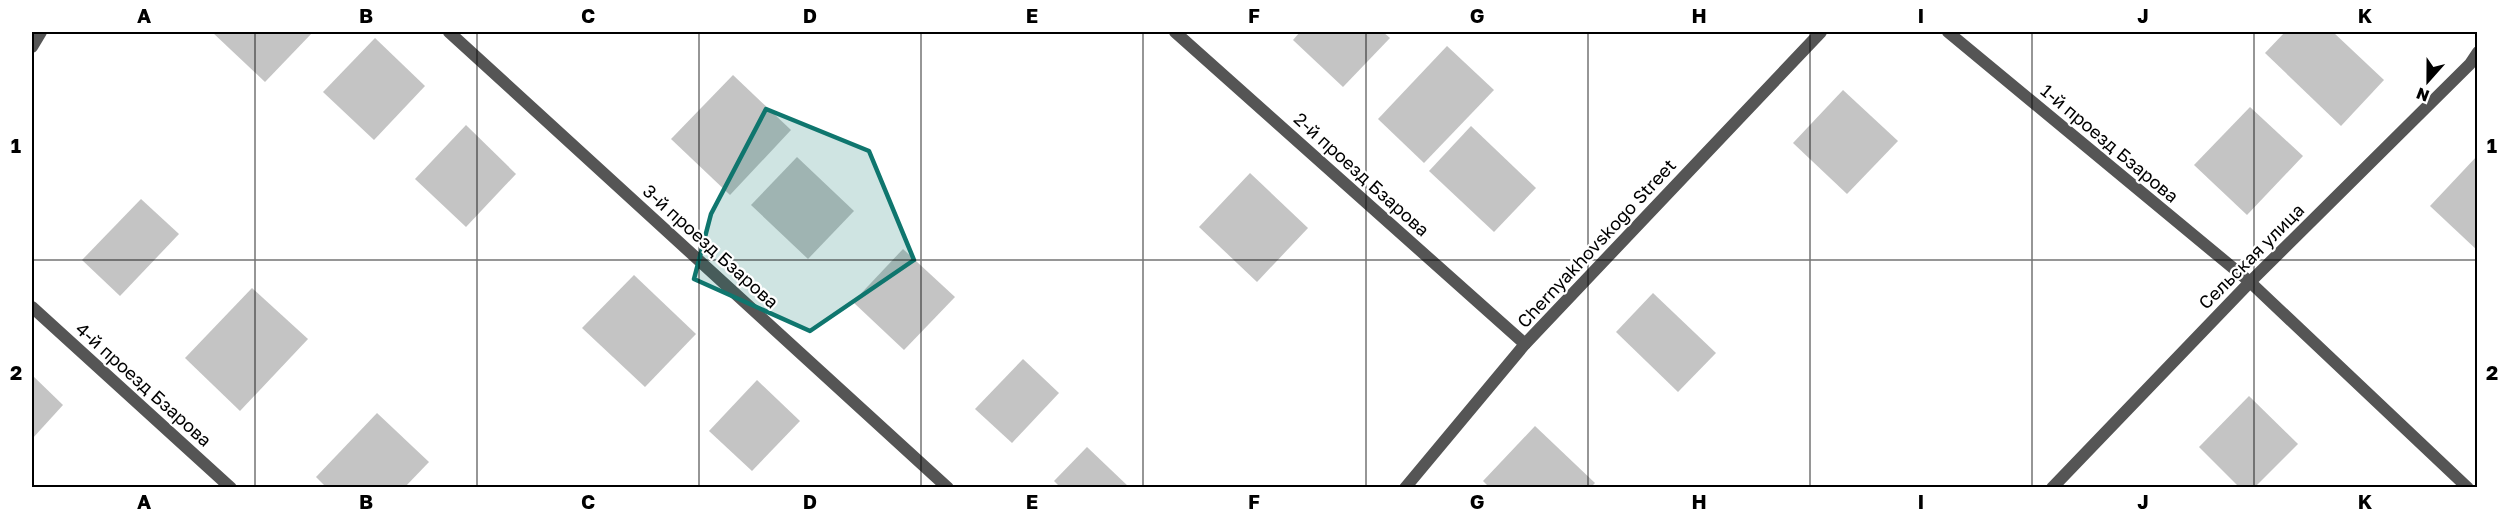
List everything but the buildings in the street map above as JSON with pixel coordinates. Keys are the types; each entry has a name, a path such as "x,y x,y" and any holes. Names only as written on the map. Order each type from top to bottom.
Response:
{"street":[{"path":"32,47 41,32"},
{"name":"3-й проезд Бзарова","path":"449,32 948,488"},
{"name":"2-й проезд Бзарова","path":"1175,32 1526,344"},
{"name":"Chernyakhovskogo Street","path":"1405,488 1526,344 1821,32"},
{"name":"1-й проезд Бзарова","path":"1948,32 2250,282 2468,488"},
{"name":"Сельская улица","path":"2052,488 2250,282 2470,64 2478,52"},
{"name":"4-й проезд Бзарова","path":"32,308 231,488"}],"highlighted area":[{"path":"766,109 869,151 914,260 810,331 694,279 711,214"}]}
